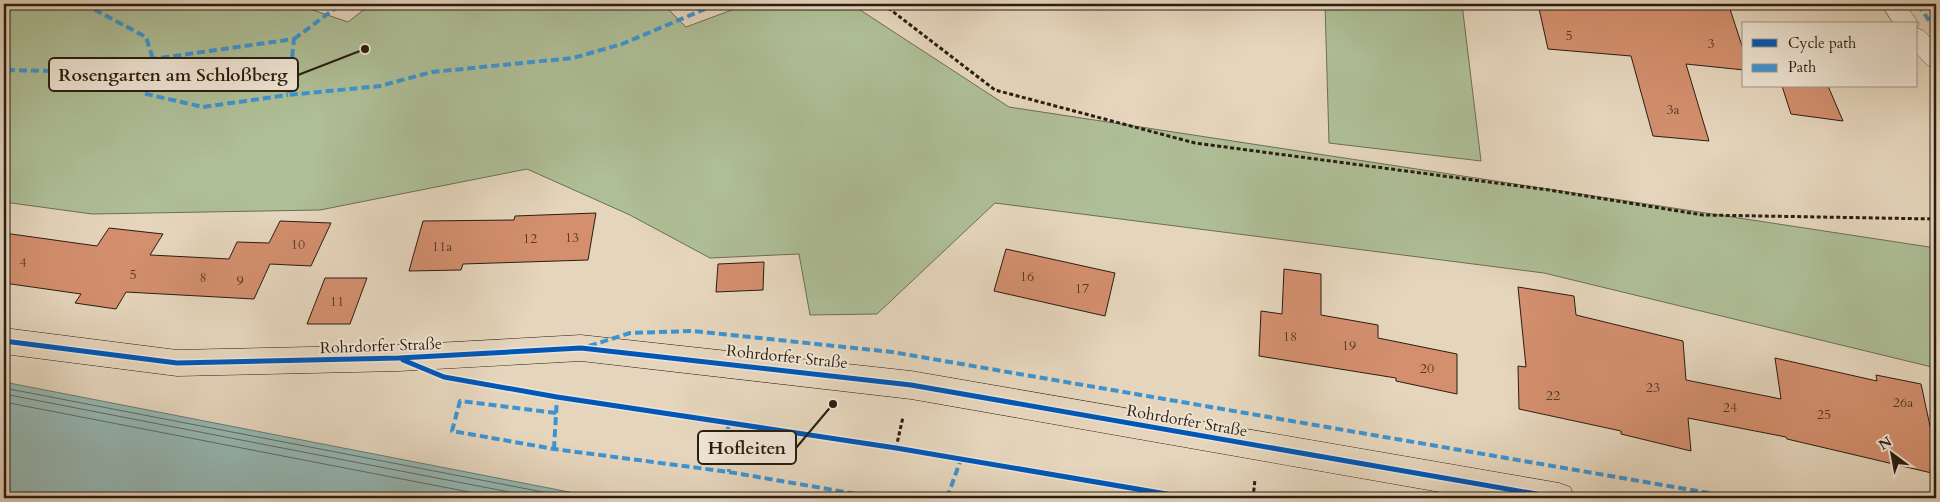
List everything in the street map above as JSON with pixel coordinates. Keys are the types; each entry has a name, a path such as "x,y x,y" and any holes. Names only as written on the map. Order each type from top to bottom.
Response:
{"main road":[{"name":"Rohrdorfer Straße","path":"4,341 177,363 399,358 581,348 911,384 1559,498"}],"street":[{"path":"1893,4 1906,22"},
{"path":"1918,39 1936,59"}],"path":[{"path":"883,4 996,90 1195,143 1549,190 1703,215 1936,219"}],"green space":[{"path":"4,4 295,4 348,22 371,4 522,4 525,7 530,4 663,4 686,27 748,4 851,4 1009,107 1936,248 1936,368 1544,273 995,203 877,314 810,315 799,254 710,258 630,215 527,169 320,210 92,214 4,202"},
{"path":"1325,4 1462,4 1481,161 1329,143"}],"water":[{"path":"4,382 600,498 4,498"}],"building":[{"path":"1538,4 1703,4 1729,6 1742,46 1742,70 1686,64 1709,141 1653,136 1631,56 1548,49"},
{"path":"1783,88 1829,88 1843,121 1791,114"},
{"path":"596,213 588,260 463,264 461,270 409,271 423,221 514,220 515,216"},
{"path":"280,221 331,223 311,266 270,264 254,299 126,292 116,309 75,303 81,294 4,283 4,233 97,246 109,228 163,234 150,255 229,259 237,242 269,243"},
{"path":"1006,249 1115,273 1105,316 994,291"},
{"path":"764,262 763,290 716,292 718,264"},
{"path":"1284,269 1321,274 1321,315 1378,325 1378,338 1457,354 1457,394 1396,381 1396,378 1259,356 1261,311 1282,314"},
{"path":"325,278 367,278 350,324 307,324"},
{"path":"1518,287 1574,296 1576,315 1683,341 1686,380 1781,399 1775,358 1877,381 1876,375 1921,384 1933,440 1936,440 1936,474 1787,439 1786,437 1688,418 1691,451 1621,434 1621,431 1519,409 1518,366 1526,367"}],"marked path":[{"path":"84,4 146,37 153,59 142,93 203,107 288,95"},
{"path":"294,39 341,4"},
{"path":"7,70 97,72 153,59 294,39 288,95 380,86 432,72 573,58 622,44 717,4"},
{"path":"1918,4 1936,31"},
{"path":"589,346 630,333 693,331 892,352 1421,445 1738,498"},
{"path":"554,449 557,397"},
{"path":"556,413 460,401 452,431 554,449 729,472 880,498"},
{"path":"728,421 729,472"},
{"path":"947,498 961,459"}],"cycle path":[{"path":"4,341 177,363 399,358 581,348 911,385 1559,498"},
{"path":"403,360 444,377 557,397 896,448 1190,498"}],"place":[{"name":"Rosengarten am Schloßberg","path":"365,49"},
{"name":"Hofleiten","path":"833,404"}]}
